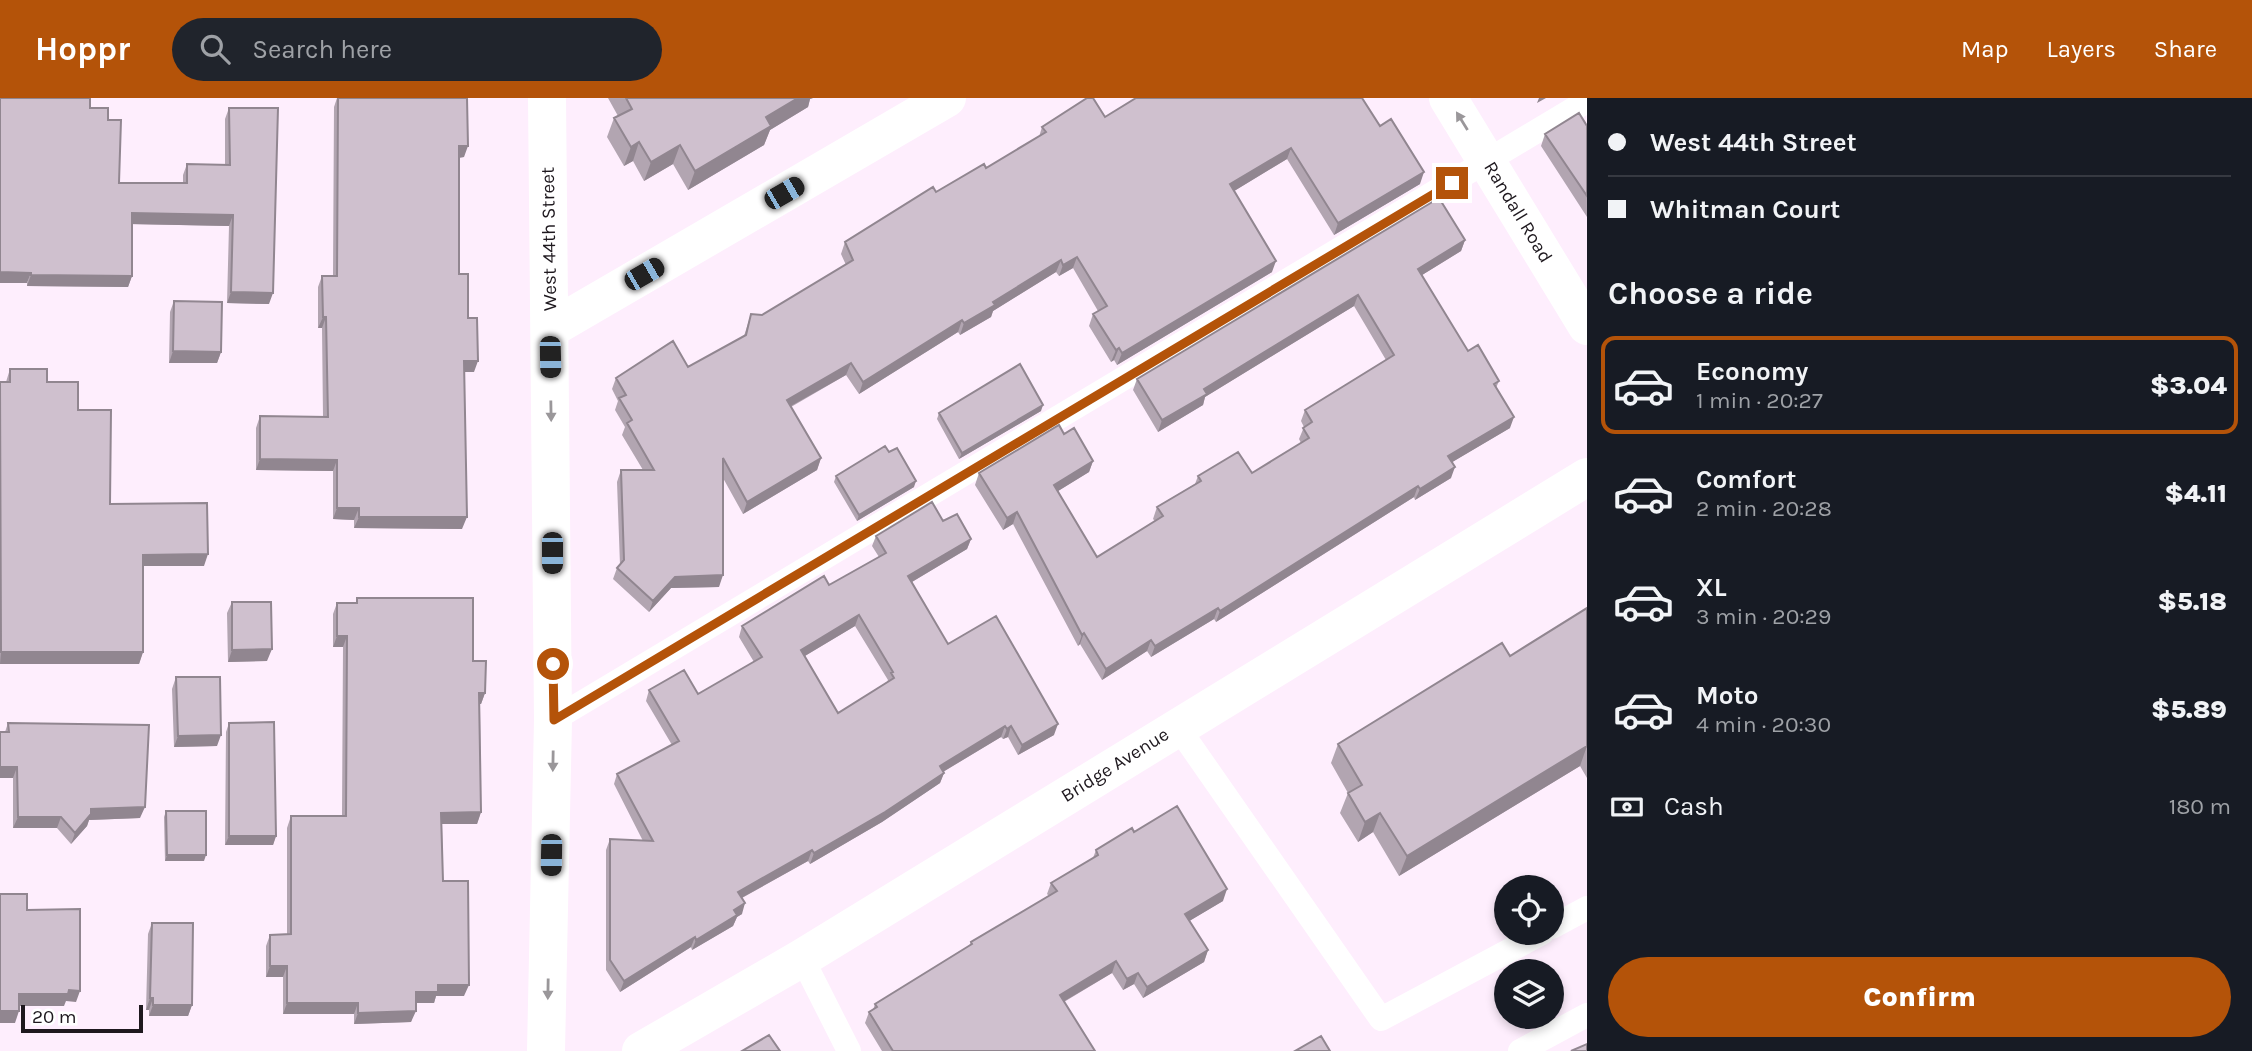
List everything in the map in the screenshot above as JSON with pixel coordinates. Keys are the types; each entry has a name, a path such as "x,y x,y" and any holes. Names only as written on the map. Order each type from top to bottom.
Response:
{"street":[{"name":"West 44th Street","path":"546,1051 554,720 547,98"},
{"path":"550,329 947,98"},
{"name":"Randall Road","path":"1448,98 1587,326"},
{"name":"Bridge Avenue","path":"641,1051 802,958 1587,477"}],"lane":[{"path":"554,720 1587,101"},
{"path":"1177,726 1381,1019 1520,945"},
{"path":"1564,920 1587,908"},
{"path":"802,958 849,1051"},
{"path":"1520,1051 1587,1015"}],"building":[{"path":"0,98 90,98 90,108 108,108 108,120 121,120 119,183 187,183 187,164 230,165 229,108 278,108 273,293 231,292 233,215 132,213 132,276 0,272"},
{"path":"338,98 467,98 468,146 459,146 459,274 468,274 468,318 477,318 478,361 464,361 467,517 359,517 359,508 337,508 337,460 260,459 260,416 328,417 326,317 323,317 322,276 337,276"},
{"path":"626,98 798,98 766,117 771,126 695,171 680,145 651,162 639,142 631,147 614,118 632,109"},
{"path":"1087,98 1093,98 1105,117 1136,98 1362,98 1380,126 1391,119 1424,172 1338,223 1291,148 1230,184 1276,261 1122,353 1119,348 1116,350 1093,314 1107,306 1077,257 1063,265 1061,260 993,302 995,305 964,323 962,320 863,382 851,363 787,400 821,458 747,502 723,458 723,575 675,577 653,601 617,568 624,560 621,470 654,470 627,423 632,420 619,398 626,395 616,378 673,341 688,367 746,335 751,314 762,315 853,260 845,242 933,187 936,192 984,164 986,168 1046,132 1042,127"},
{"path":"1579,113 1587,126 1587,196 1545,134"},
{"path":"1439,198 1465,240 1418,269 1468,351 1478,345 1499,381 1494,384 1514,417 1448,456 1455,467 1420,489 1418,486 1220,611 1218,608 1155,646 1151,640 1106,669 1084,633 1082,635 1017,512 1007,518 979,473 1059,425 1064,434 1074,428 1093,461 1054,485 1097,557 1163,516 1157,507 1201,481 1198,476 1238,452 1252,473 1309,438 1303,428 1312,422 1305,410 1394,355 1358,295 1204,389 1207,394 1162,420 1137,379"},
{"path":"174,301 222,302 221,352 173,351"},
{"path":"1020,364 1043,405 962,453 939,413"},
{"path":"10,369 47,369 47,382 78,382 78,410 111,410 110,504 207,503 208,554 143,555 143,652 1,652 0,382 10,382"},
{"path":"885,446 889,452 897,448 916,481 859,515 836,476"},
{"path":"932,502 943,521 957,514 971,539 908,576 948,644 996,616 1058,724 1022,745 1011,726 1007,729 1005,726 940,766 944,773 885,812 738,892 745,903 734,910 737,915 696,940 695,937 624,981 610,960 610,839 653,841 617,774 679,741 649,690 684,670 698,694 762,657 742,626 824,576 829,585 886,553 876,536","holes":["859,615 893,672 891,673 894,678 838,713 801,650"]},
{"path":"357,598 473,598 473,661 486,661 485,693 479,693 481,812 441,813 443,881 468,881 469,985 438,985 438,992 416,992 416,1011 358,1013 358,1003 287,1003 287,966 270,966 270,935 291,934 291,816 346,816 347,636 337,636 337,603 357,603"},
{"path":"232,602 271,602 272,649 232,650"},
{"path":"1587,608 1587,746 1407,856 1380,813 1365,822 1348,793 1362,785 1338,744 1502,643 1510,656"},
{"path":"176,677 220,677 221,735 178,736"},
{"path":"274,722 276,836 229,836 229,723"},
{"path":"8,723 149,725 145,807 91,809 91,814 75,833 61,817 18,817 17,767 0,767 0,732 9,732"},
{"path":"1177,806 1227,889 1185,914 1208,950 1147,987 1138,973 1127,979 1116,961 1060,995 1095,1051 893,1051 869,1012 877,1007 875,1004 1057,891 1051,883 1098,855 1096,850 1132,828 1134,832"},
{"path":"166,811 206,811 206,855 167,855"},
{"path":"0,894 27,894 27,910 80,909 80,991 69,990 68,994 19,994 19,1011 0,1011"},
{"path":"152,923 193,923 192,1005 153,1005 153,998 150,998"},
{"path":"769,1035 780,1051 742,1051"},
{"path":"1321,1036 1330,1051 1295,1051"},
{"path":"1587,1044 1587,1051 1571,1051"}],"route":[{"path":"553,664 554,720 1452,183"}]}
